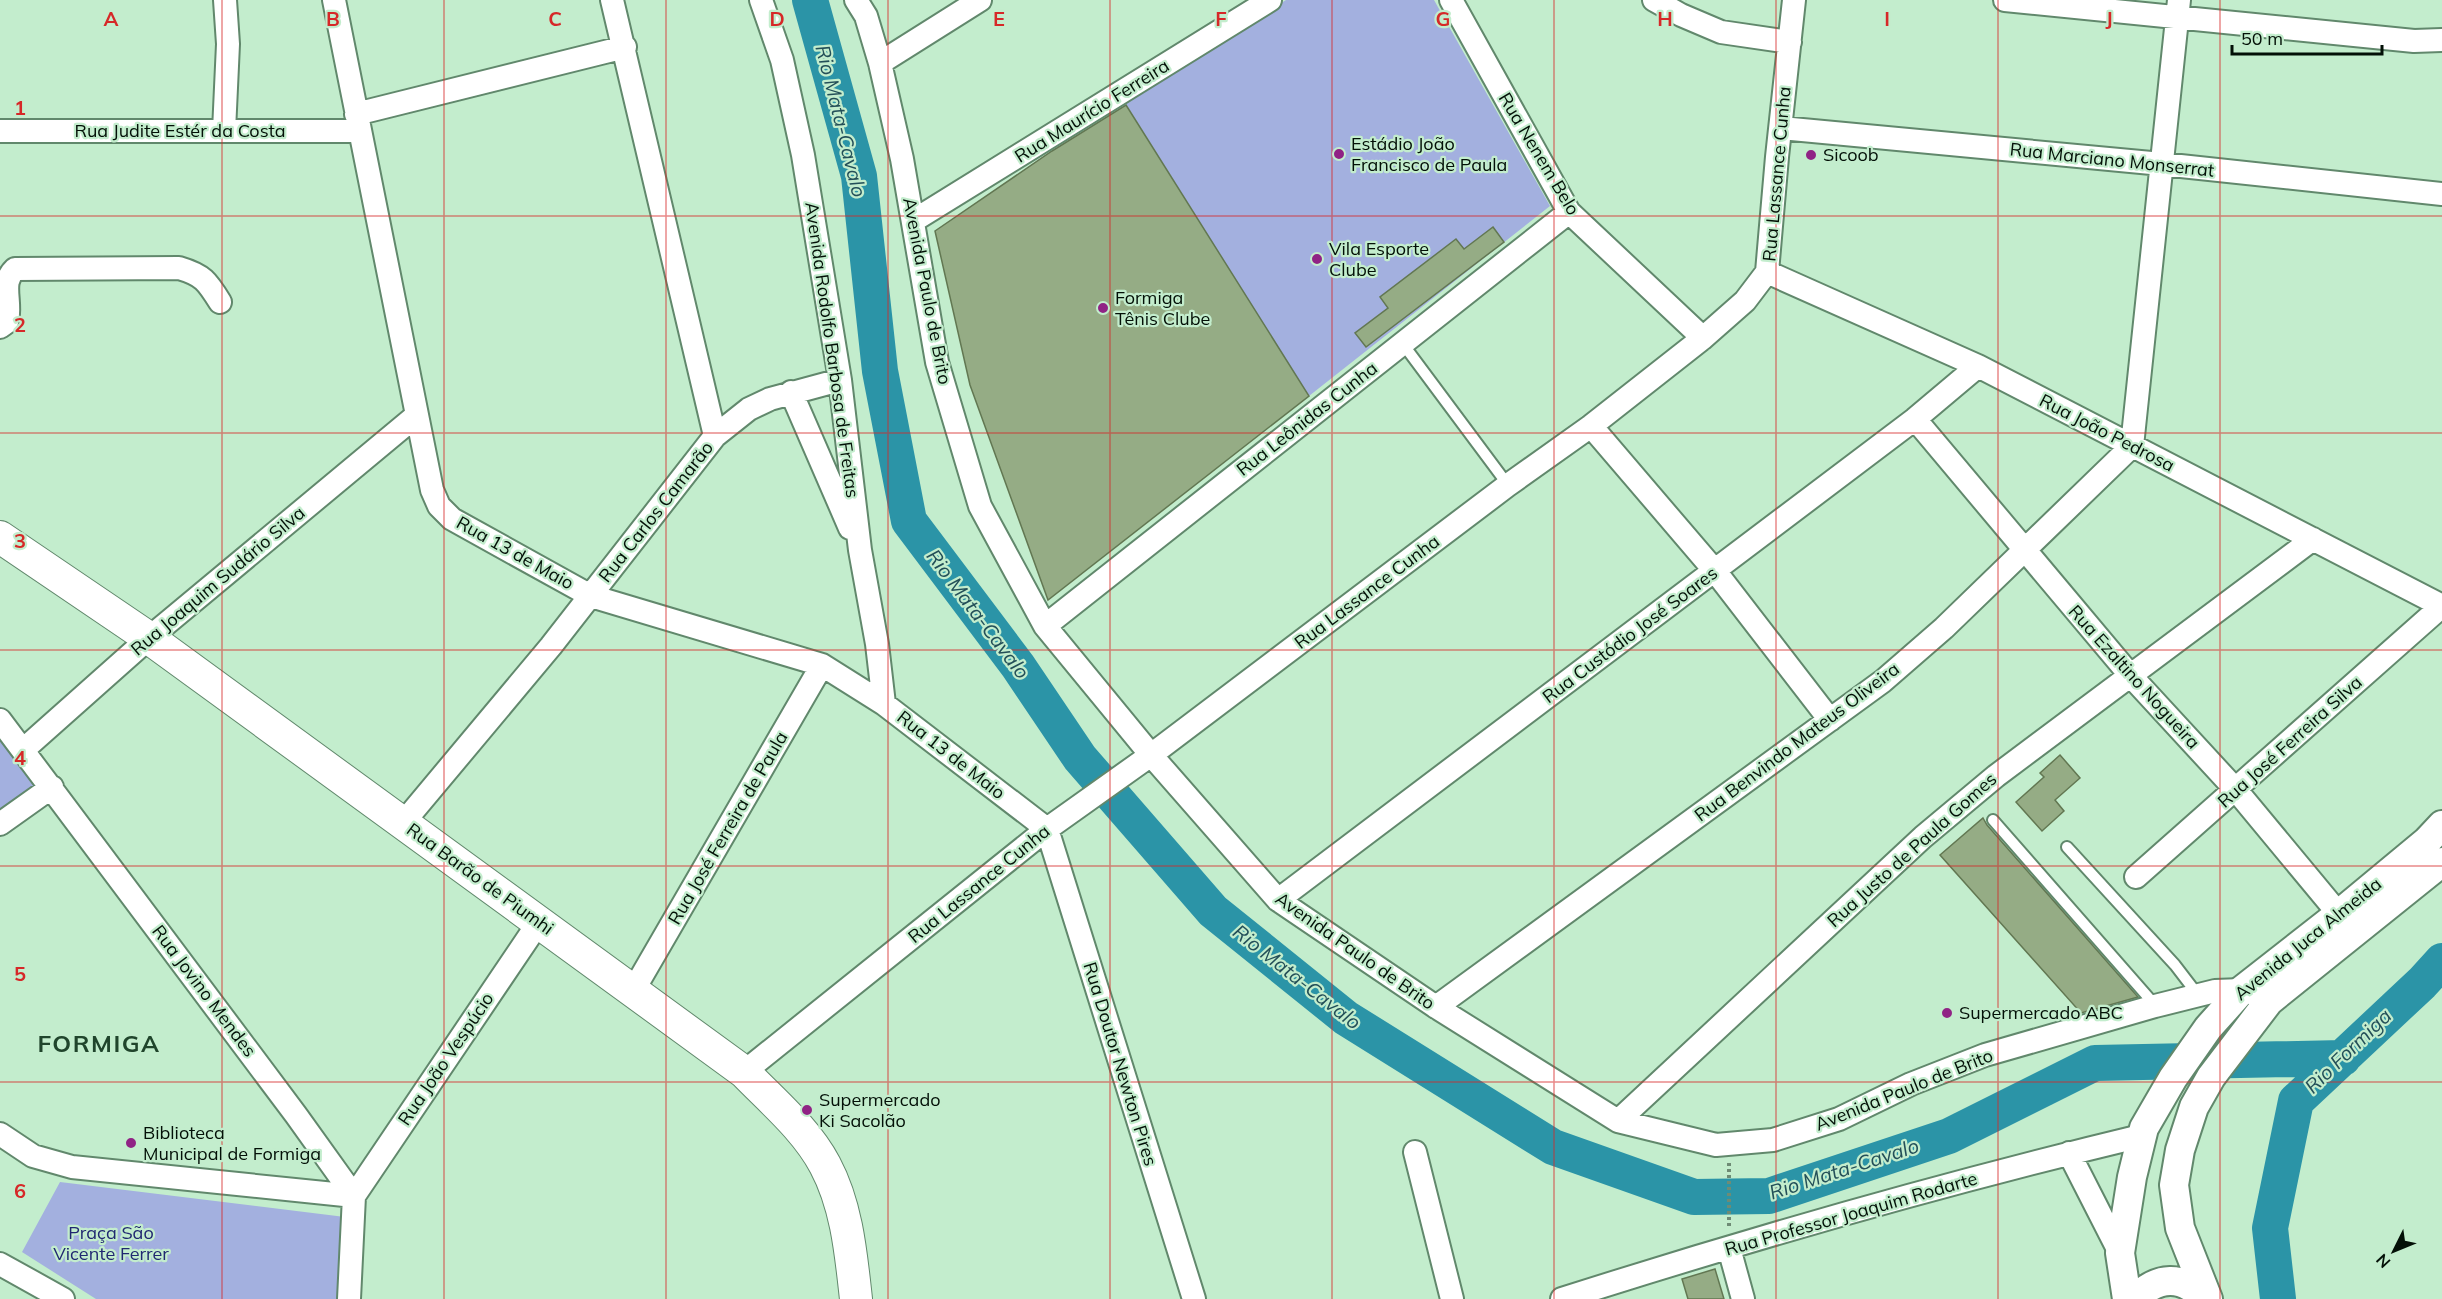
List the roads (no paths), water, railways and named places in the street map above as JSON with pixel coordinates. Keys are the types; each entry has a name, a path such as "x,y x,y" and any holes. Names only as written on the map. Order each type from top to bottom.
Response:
{"main road":[{"name":"Rua Barão de Piumhi","path":"0,537 149,638 744,1072 802,1131 826,1165 847,1226 856,1299"}],"street":[{"path":"224,131 228,44 225,0"},
{"name":"Rua 13 de Maio","path":"334,0 432,490 439,506 452,519 591,596 822,665 884,704 1047,829"},
{"name":"Rua Carlos Camarão","path":"403,823 591,596 715,436 625,47 612,0"},
{"name":"Avenida Rodolfo Barbosa de Freitas","path":"761,0 782,60 803,155 840,380 860,550 877,644 884,704"},
{"name":"Avenida Paulo de Brito","path":"856,0 866,16 880,63 902,159 937,362 980,506 1045,627 1278,900 1436,1007 1618,1121 1716,1145 1773,1140 1839,1119 1911,1084 1985,1055 2198,994 2242,990"},
{"path":"880,63 980,0"},
{"name":"Rua Maurício Ferreira","path":"913,221 1270,0"},
{"name":"Rua Nenem Belo","path":"1451,0 1569,212 1703,339"},
{"path":"1653,0 1721,32 1790,42"},
{"name":"Rua Lassance Cunha","path":"744,1072 1047,829 1152,755 1508,485 1591,426 1703,339 1745,301 1767,272 1794,0"},
{"path":"2005,0 2178,9 2414,41 2442,40"},
{"path":"2132,446 2178,9"},
{"name":"Rua Judite Estér da Costa","path":"0,131 224,131 358,123 625,47"},
{"name":"Rua Marciano Monserrat","path":"1781,128 2162,164 2442,194"},
{"name":"Rua Leônidas Cunha","path":"1045,627 1569,212"},
{"path":"0,327 7,322 9,315 3,283 7,274 15,269 179,268 198,273 220,302"},
{"name":"Rua João Pedrosa","path":"1767,272 1978,366 2442,606"},
{"name":"Rua Custódio José Soares","path":"1278,900 1915,420 1978,366"},
{"path":"715,436 749,410 770,399 840,380"},
{"path":"791,392 860,550"},
{"name":"Rua Joaquim Sudário Silva","path":"23,750 149,638 417,415"},
{"name":"Rua Ezaltino Nogueira","path":"1915,420 2130,675 2236,790 2347,924"},
{"path":"1591,426 1715,571 1830,720"},
{"name":"Rua Benvindo Mateus Oliveira","path":"1436,1007 1883,681 1944,628 2132,446"},
{"name":"Rua Justo de Paula Gomes","path":"1618,1121 1923,837 1996,776 2313,539"},
{"name":"Rua José Ferreira Silva","path":"2136,877 2442,606"},
{"name":"Rua José Ferreira de Paula","path":"633,991 822,665"},
{"name":"Rua Jovino Mendes","path":"0,720 354,1196"},
{"path":"0,824 52,787"},
{"name":"Avenida Juca Almeida","path":"2206,1299 2180,1228 2174,1185 2180,1150 2194,1107 2211,1077 2265,1006 2442,825"},
{"name":"Rua Doutor Newton Pires","path":"1047,829 1194,1299"},
{"name":"Avenida Juca Almeida","path":"2127,1299 2120,1252 2142,1132 2173,1078 2208,1028 2242,990 2442,862"},
{"name":"Rua João Vespúcio","path":"354,1196 539,922"},
{"path":"2242,990 2265,1006"},
{"name":"Rua Professor Joaquim Rodarte","path":"1562,1299 1729,1248 2142,1132"},
{"path":"0,1134 33,1156 72,1167 354,1196 349,1299"},
{"path":"1415,1152 1452,1299"},
{"path":"2069,1153 2120,1252"},
{"path":"1729,1248 1743,1299"},
{"path":"0,1263 63,1299"},
{"path":"2135,1299 2158,1283 2176,1280 2193,1287 2206,1299"}],"lane":[{"path":"1403,344 1508,485"},
{"path":"1993,820 2155,1006"},
{"path":"2067,847 2175,965 2198,994"}],"waterway":[{"name":"Rio Mata-Cavalo","path":"810,0 859,176 880,371 909,521 1018,666 1080,758 1213,911 1346,1018 1553,1147 1694,1197 1769,1196 1949,1136 2095,1063 2343,1058"},
{"name":"Rio Formiga","path":"2278,1299 2270,1228 2296,1101 2422,983 2442,961"}],"place":[{"name":"Estádio João Francisco de Paula","path":"1339,154"},
{"name":"Sicoob","path":"1811,155"},
{"name":"Vila Esporte Clube","path":"1317,259"},
{"name":"Formiga Tênis Clube","path":"1103,308"},
{"name":"Supermercado ABC","path":"1947,1013"},
{"name":"Supermercado Ki Sacolão","path":"807,1110"},
{"name":"Biblioteca Municipal de Formiga","path":"131,1143"}],"district":[{"name":"FORMIGA","path":"99,1044"}],"park label":[{"name":"Praça São Vicente Ferrer","path":"111,1243"}]}
